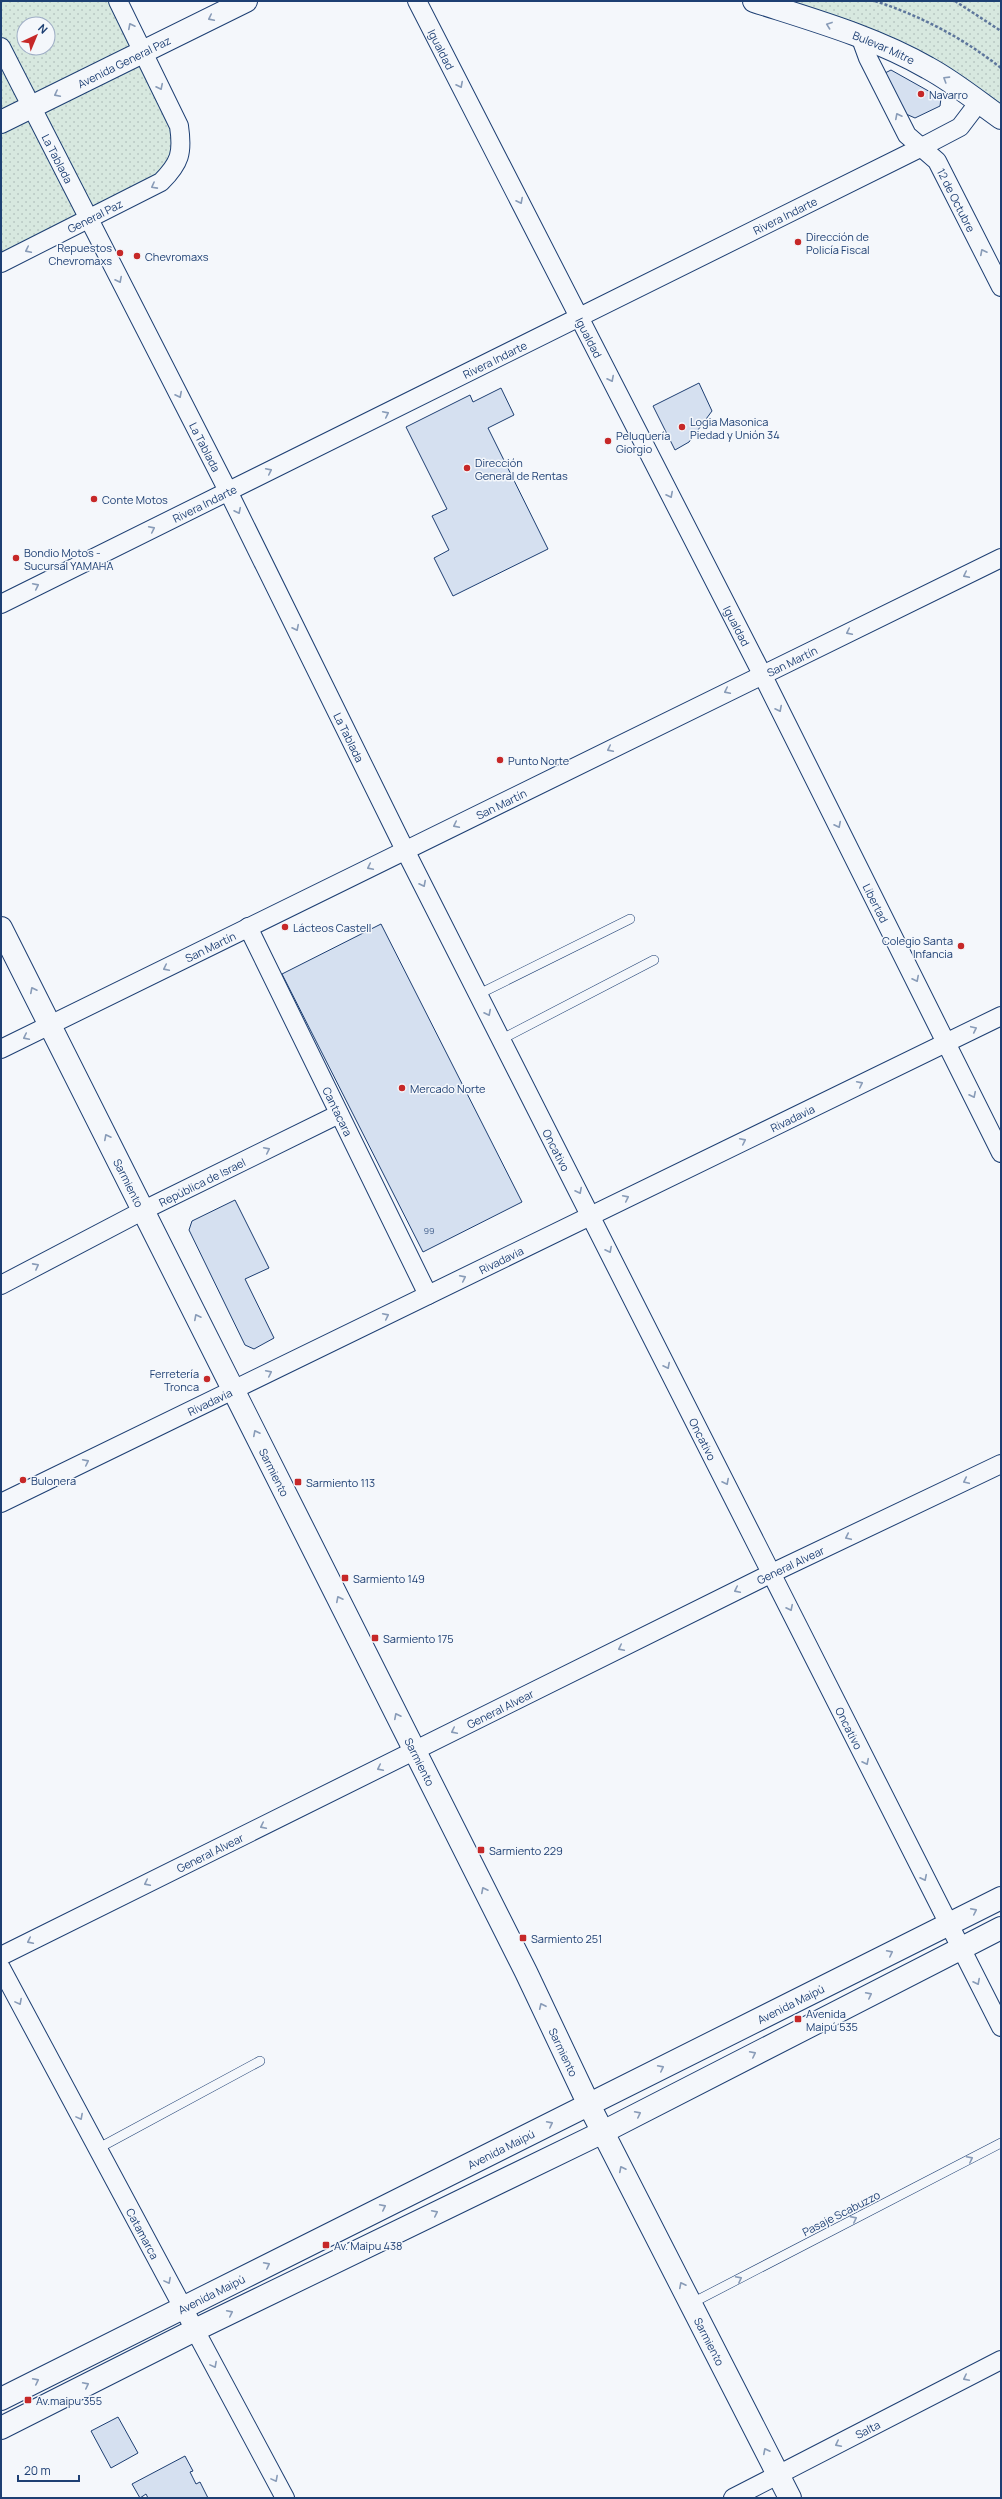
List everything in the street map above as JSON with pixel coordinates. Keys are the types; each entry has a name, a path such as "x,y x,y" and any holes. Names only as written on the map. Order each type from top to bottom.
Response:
{"main road":[{"name":"Avenida General Paz","path":"1,122 246,1"},
{"name":"Bulevar Mitre","path":"754,1 860,36 927,68 1001,118"},
{"name":"Sarmiento","path":"1,928 51,1024 526,1972 588,2105 692,2303 790,2498"},
{"name":"Avenida Maipú","path":"1,2399 1001,1898"},
{"path":"1,2428 195,2330 603,2132 1001,1928"}],"street":[{"path":"118,1 143,52"},
{"name":"Igualdad","path":"417,1 762,674"},
{"name":"12 de Octubre","path":"860,36 868,58 907,135 920,148 937,161 1001,287"},
{"name":"La Tablada","path":"1,47 88,220 228,491 406,850"},
{"name":"General Paz","path":"1,263 161,182 172,171 180,158 182,143 179,126 143,52"},
{"name":"Rivera Indarte","path":"1,604 920,148 960,127 979,102"},
{"name":"San Martín","path":"1,1049 762,674 1001,558"},
{"name":"Libertad","path":"762,674 947,1042 1001,1153"},
{"name":"Oncativo","path":"406,850 772,1573 947,1924 1001,2027"},
{"name":"Cantacara","path":"248,928 428,1295"},
{"name":"Rivadavia","path":"1,1503 1001,1016"},
{"name":"República de Israel","path":"1,1285 144,1210 339,1114"},
{"name":"General Alvear","path":"1,1956 772,1573 1001,1464"},
{"name":"Catamarca","path":"1,1968 285,2498"},
{"name":"Salta","path":"733,2498 1001,2360"}],"lane":[{"path":"478,994 630,919"},
{"path":"502,1039 654,960"},
{"path":"97,2149 260,2061"},
{"name":"Pasaje Scabuzzo","path":"692,2303 1001,2143"}],"path":[{"path":"875,1 903,10 956,36 1001,68"},
{"path":"955,1 1001,31"}],"shaded area":[{"path":"1,1 117,1 179,126 172,171 1,263"},
{"path":"754,1 1001,1 1001,118 950,82"}],"building":[{"path":"891,70 941,98 940,106 915,118 906,114 885,73"},
{"name":"Logia Masonica Piedad y Unión 34","path":"699,383 712,411 689,442 675,450 653,406"},
{"name":"Dirección General de Rentas","path":"501,388 514,415 488,428 548,549 453,596 434,558 449,550 432,516 447,509 406,427 470,395 473,402"},
{"name":"Mercado Norte","path":"381,924 522,1202 423,1252 282,974"},
{"path":"235,1200 269,1268 245,1279 274,1338 254,1349 245,1345 189,1230 192,1221"},
{"path":"118,2417 138,2453 111,2468 91,2431"},
{"path":"185,2456 193,2471 190,2472 196,2484 200,2482 208,2498 148,2498 146,2494 140,2498 132,2484"}],"place":[{"name":"Navarro","path":"921,94"},
{"name":"Dirección de Policía Fiscal","path":"798,242"},
{"name":"Repuestos Chevromaxs","path":"120,253"},
{"name":"Chevromaxs","path":"137,256"},
{"name":"Logia Masonica Piedad y Unión 34","path":"682,427"},
{"name":"Peluquería Giorgio","path":"608,441"},
{"name":"Dirección General de Rentas","path":"467,468"},
{"name":"Conte Motos","path":"94,499"},
{"name":"Bondio Motos - Sucursal YAMAHA","path":"16,558"},
{"name":"Punto Norte","path":"500,760"},
{"name":"Lácteos Castell","path":"285,927"},
{"name":"Colegio Santa Infancia","path":"961,946"},
{"name":"Mercado Norte","path":"402,1088"},
{"name":"Ferretería Tronca","path":"207,1379"},
{"name":"Bulonera","path":"23,1480"},
{"name":"Sarmiento 113","path":"298,1482"},
{"name":"Sarmiento 149","path":"345,1578"},
{"name":"Sarmiento 175","path":"375,1638"},
{"name":"Sarmiento 229","path":"481,1850"},
{"name":"Sarmiento 251","path":"523,1938"},
{"name":"Avenida Maipú 535","path":"798,2019"},
{"name":"Av. Maipu 438","path":"326,2245"},
{"name":"Av.maipu 355","path":"28,2400"}]}
